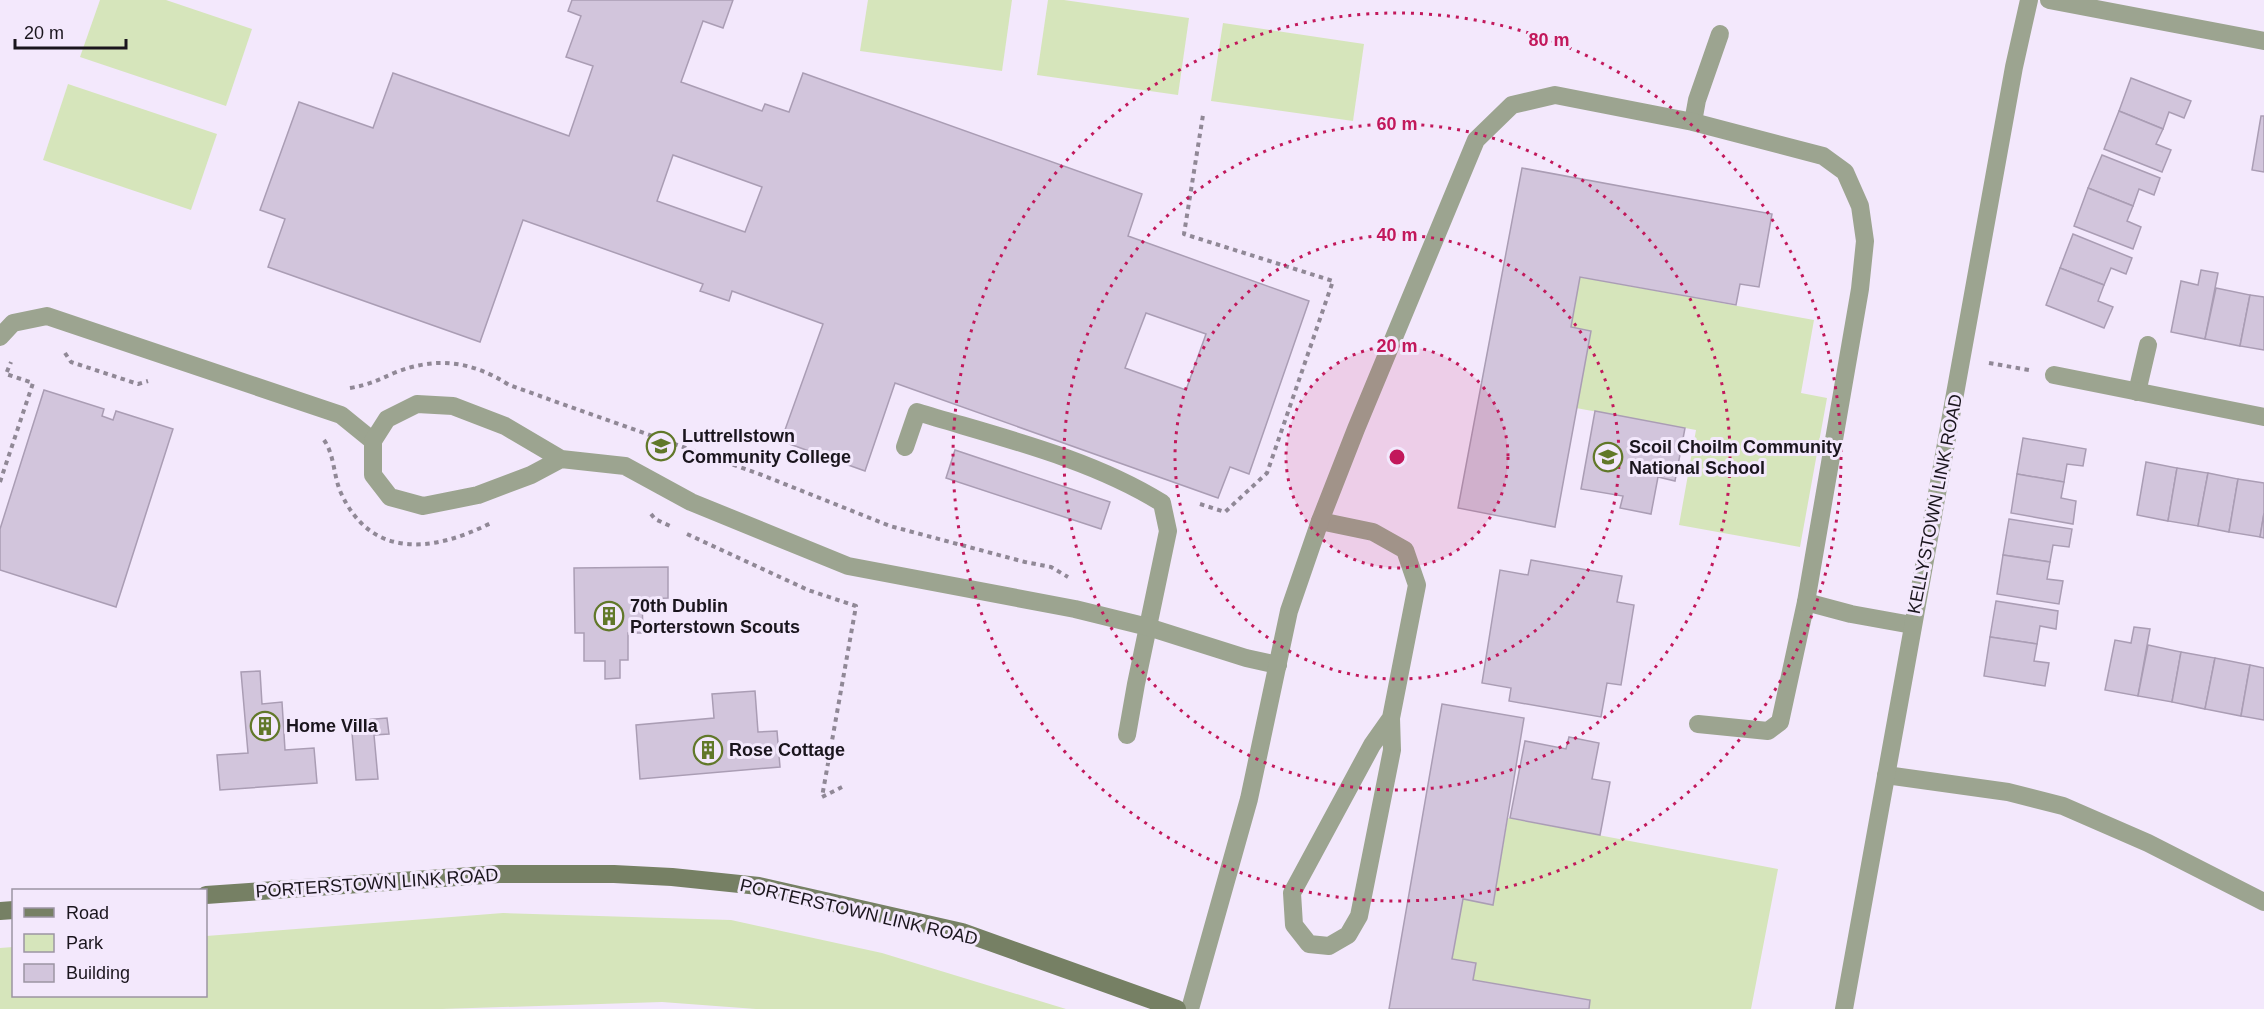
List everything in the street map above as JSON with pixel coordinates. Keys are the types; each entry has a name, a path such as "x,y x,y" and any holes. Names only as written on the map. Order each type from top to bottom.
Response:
{"street":[{"name":"KELLYSTOWN LINK ROAD","path":"1844,1009 2014,67 2029,0"},
{"path":"2049,0 2264,41"},
{"path":"1694,123 1697,100 1720,34"},
{"path":"1190,1009 1249,799 1289,611 1320,521 1476,140 1512,105 1555,95 1694,123 1823,156 1845,172 1860,206 1865,241 1860,289 1806,602 1780,722 1768,731 1698,724"},
{"path":"0,337 13,323 47,316 341,415 373,441"},
{"path":"2137,392 2148,345"},
{"path":"2054,375 2264,417"},
{"path":"561,459 531,475 478,495 423,506 390,497 373,475 373,441 387,419 417,404 453,406 505,426 561,459 626,466 691,502 848,566 1075,609 1148,627 1246,658 1278,665"},
{"path":"905,447 917,412 1096,468 1133,485 1162,504 1168,531 1127,735"},
{"path":"1320,521 1373,532 1405,550 1417,585 1391,718 1392,750 1359,916 1348,935 1329,946 1309,944 1294,925 1292,893 1372,745 1391,718"},
{"path":"1806,602 1912,626"},
{"path":"1886,775 2008,792 2063,806 2148,843 2264,902"},
{"name":"PORTERSTOWN LINK ROAD","path":"207,895 499,874 614,874 759,886 962,932 1177,1009"}],"path":[{"path":"1200,504 1226,512 1267,473 1333,281 1184,234 1203,115"},
{"path":"61,348 71,362 138,384 159,378"},
{"path":"0,482 33,383 6,374 15,353"},
{"path":"1962,357 2054,375"},
{"path":"368,386 395,372 421,365 444,363 468,365 491,374 509,385 762,475 890,526 1051,567 1076,582"},
{"path":"319,433 331,450 335,477 341,494 354,514 371,532 393,542 414,545 436,544 465,535 499,519"},
{"path":"647,510 655,519 675,528"},
{"path":"685,533 808,590 856,606 822,797 842,787"}],"green space":[{"path":"100,0 166,0 252,29 226,106 80,57"},
{"path":"868,0 1012,0 1002,71 860,51"},
{"path":"1048,0 1064,0 1189,18 1178,95 1037,75"},
{"path":"1223,23 1364,44 1353,121 1211,101"},
{"path":"68,84 217,134 191,210 43,160"},
{"path":"1580,277 1814,320 1801,393 1827,398 1800,547 1679,525 1696,430 1576,408 1591,331 1571,327"},
{"path":"1508,818 1778,869 1751,1009 1589,1009 1590,1000 1473,980 1476,963 1452,959 1463,899 1493,904"},
{"path":"503,913 731,920 882,953 1066,1009 756,1009 662,1002 442,1009 0,1009 0,948 12,947 12,997 207,997 207,936"}],"building":[{"path":"572,0 733,0 723,28 703,21 681,82 762,111 765,104 789,112 803,73 1142,194 1128,236 1309,301 1249,474 1230,467 1218,498 895,383 865,471 781,441 823,324 732,291 729,301 700,291 703,284 523,220 480,342 268,267 285,219 260,210 299,102 373,128 393,73 569,136 593,66 566,57 581,16 568,11","holes":["673,155 762,187 745,232 657,201","1146,313 1206,334 1186,390 1125,368"]},
{"path":"2131,78 2191,101 2184,118 2169,112 2163,129 2119,111"},
{"path":"2119,111 2163,129 2156,144 2171,150 2162,172 2104,149"},
{"path":"2261,116 2264,116 2264,172 2252,170"},
{"path":"2102,155 2160,178 2154,195 2139,189 2133,206 2088,188"},
{"path":"1522,168 1772,214 1759,287 1740,284 1736,305 1580,277 1571,327 1591,331 1555,527 1458,508"},
{"path":"2088,188 2133,206 2127,221 2141,227 2133,249 2074,226"},
{"path":"2073,234 2132,258 2126,274 2111,268 2104,285 2060,268"},
{"path":"2060,268 2104,285 2098,301 2113,307 2104,328 2046,305"},
{"path":"2201,270 2218,273 2205,339 2171,332 2181,281 2198,285"},
{"path":"2216,288 2250,295 2240,346 2205,339"},
{"path":"2250,295 2264,297 2264,350 2240,346"},
{"path":"44,390 104,409 102,416 113,420 116,411 173,429 116,607 0,570 0,529"},
{"path":"1595,411 1685,428 1675,481 1658,477 1651,514 1620,508 1623,496 1581,489"},
{"path":"2023,438 2086,449 2083,466 2067,464 2064,482 2017,474"},
{"path":"955,450 1110,502 1101,529 946,478"},
{"path":"2146,462 2177,468 2168,521 2137,515"},
{"path":"2177,468 2208,473 2198,526 2168,521"},
{"path":"2208,473 2238,479 2229,532 2198,526"},
{"path":"2017,474 2064,482 2061,498 2076,501 2073,524 2011,513"},
{"path":"2238,479 2264,483 2264,513 2260,537 2229,532"},
{"path":"2264,513 2264,538 2260,537"},
{"path":"2009,519 2072,529 2069,547 2053,545 2050,562 2003,555"},
{"path":"2003,555 2050,562 2047,579 2063,581 2059,604 1997,594"},
{"path":"1531,560 1622,576 1617,602 1634,605 1621,685 1607,683 1601,717 1509,701 1511,688 1482,683 1500,570 1528,575"},
{"name":"70th Dublin Porterstown Scouts","path":"668,567 668,598 642,599 643,633 628,633 628,660 620,660 620,678 605,679 605,661 584,661 584,633 575,633 574,568"},
{"path":"1996,601 2058,611 2056,629 2040,626 2037,644 1990,637"},
{"path":"2134,627 2150,629 2138,696 2105,690 2115,640 2131,643"},
{"path":"1990,637 2037,644 2034,661 2049,663 2045,686 1984,676"},
{"path":"2148,645 2181,652 2172,702 2138,696"},
{"path":"2181,652 2215,658 2205,709 2172,702"},
{"path":"2215,658 2250,665 2241,716 2205,709"},
{"path":"2250,665 2264,668 2264,720 2241,716"},
{"name":"Home Villa","path":"260,671 262,704 282,702 285,750 314,748 317,783 220,790 217,755 248,753 241,672"},
{"name":"Rose Cottage","path":"755,691 758,732 777,731 780,767 640,779 636,725 714,718 712,694"},
{"path":"1442,704 1524,718 1493,905 1463,899 1452,959 1476,963 1473,980 1590,1000 1589,1009 1389,1009"},
{"path":"387,718 389,734 374,735 378,779 356,780 351,721"},
{"path":"1569,737 1599,743 1592,779 1610,782 1600,835 1510,818 1525,741 1566,749"}],"place":[{"name":"Luttrellstown Community College","path":"661,446"},
{"name":"Scoil Choilm Community National School","path":"1608,457"},
{"name":"70th Dublin Porterstown Scouts","path":"609,616"},
{"name":"Home Villa","path":"265,726"},
{"name":"Rose Cottage","path":"708,750"}]}
